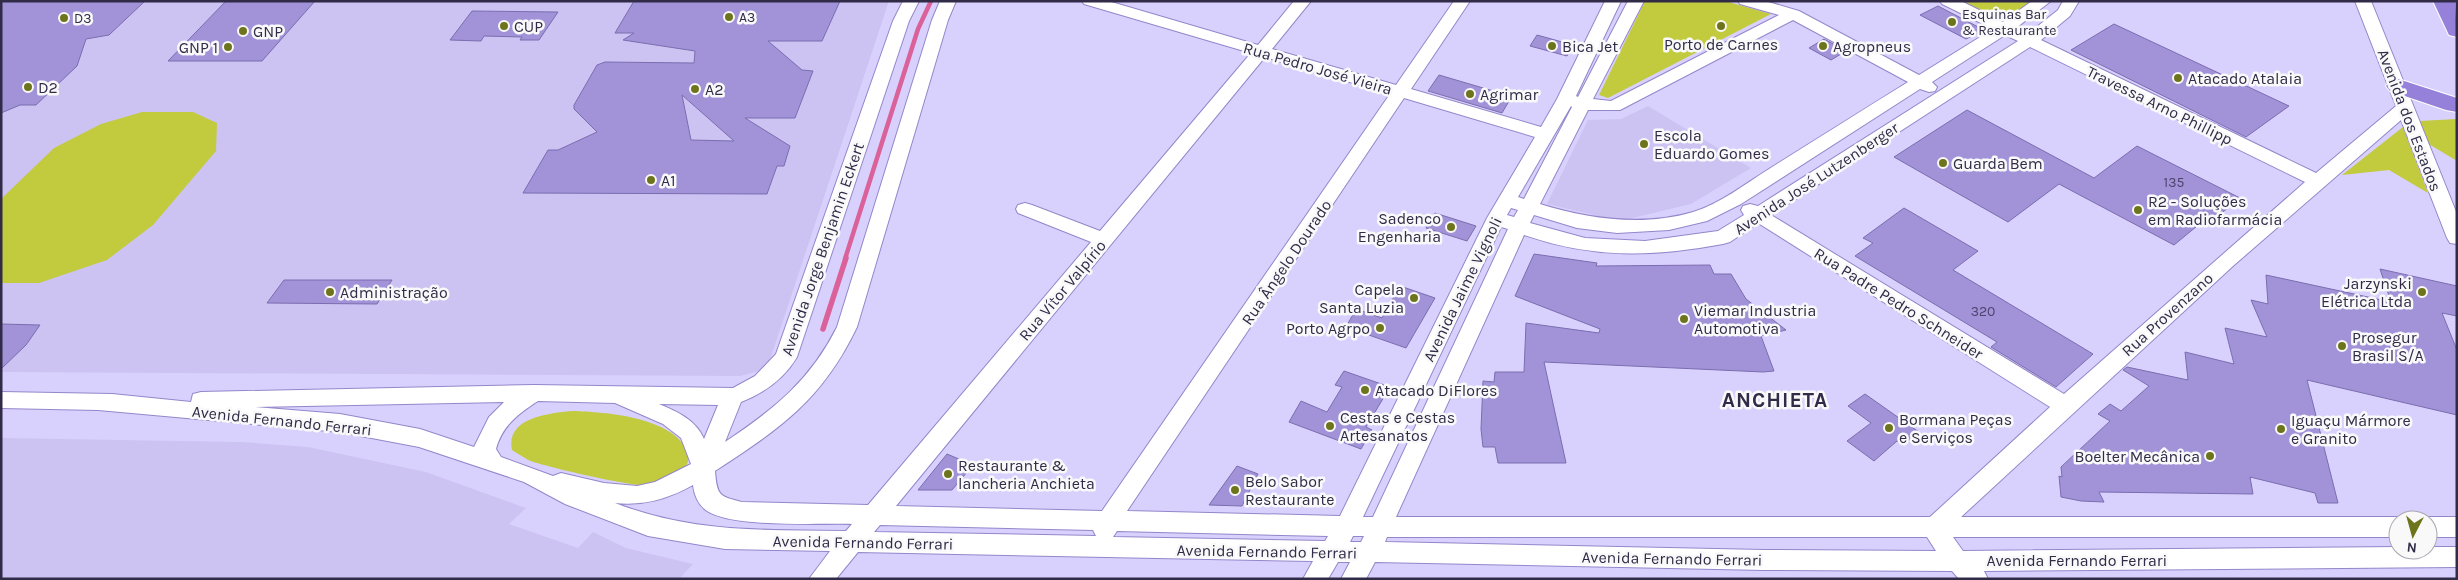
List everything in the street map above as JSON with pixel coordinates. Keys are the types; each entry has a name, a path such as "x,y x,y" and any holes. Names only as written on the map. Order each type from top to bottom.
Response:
{"highway":[{"path":"2444,1 2457,30"},
{"path":"2402,96 2456,105"}],"street":[{"name":"Avenida Jorge Benjamin Eckert","path":"732,397 752,390 765,382 786,357 901,22 911,1"},
{"path":"532,476 622,496 649,494 676,484 765,424 798,398 833,358 846,327 940,20 948,1"},
{"name":"Rua Pedro José Vieira","path":"1090,1 1545,134"},
{"name":"Rua Vítor Valpírio","path":"820,579 875,516 1303,1"},
{"name":"Rua Ângelo Dourado","path":"1093,547 1103,533 1108,521 1462,1"},
{"name":"Avenida Jaime Vignoli","path":"1353,579 1368,553 1529,206 1574,101 1613,1"},
{"name":"Avenida Jaime Vignoli","path":"1315,579 1346,527 1496,218 1545,134 1574,101 1636,1"},
{"path":"1746,1 1793,14 1945,95"},
{"name":"Travessa Arno Phillipp","path":"1948,1 2316,180"},
{"name":"Avenida José Lutzenberger","path":"1507,200 1577,222 1617,227 1677,222 1700,217 1734,200 2004,28 2043,1"},
{"name":"Avenida José Lutzenberger","path":"1496,218 1568,242 1619,247 1679,245 1723,237 1759,216 2029,41 2064,13 2071,1"},
{"name":"Avenida dos Estados","path":"2363,1 2457,238"},
{"path":"1574,101 1614,106 1793,14"},
{"name":"Rua Provenzano","path":"1934,528 2065,405 2316,180 2402,96"},
{"name":"Rua Padre Pedro Schneider","path":"1734,200 2065,405"},
{"path":"1025,209 1105,240"},
{"name":"Avenida Fernando Ferrari","path":"1,400 98,402 534,393 613,393 732,397"},
{"path":"492,462 485,450 488,436 496,421 506,410 534,393"},
{"name":"Avenida Fernando Ferrari","path":"613,393 671,418 690,433 703,466 705,493 715,504 742,512 1346,527 2388,527"},
{"path":"703,466 715,444 732,397"},
{"name":"Avenida Fernando Ferrari","path":"98,402 340,423 420,438 532,476 573,497 648,526 725,539 1764,560 1957,561 2457,557"},
{"path":"1108,521 1152,548 1162,548"},
{"path":"2438,527 2457,527"},
{"path":"1754,528 1764,560"},
{"path":"1934,528 1957,561 1976,579"}],"shaded area":[{"path":"1,1 889,1 767,369 740,376 1,372"},
{"name":"Escola Eduardo Gomes","path":"1648,106 1751,168 1691,204 1620,221 1547,204 1588,120 1621,119"},
{"path":"1,438 242,442 308,447 426,472 526,508 509,524 578,548 593,532 626,548 693,564 679,579 1,579"}],"green space":[{"path":"1645,1 1725,1 1771,14 1608,98 1599,95"},
{"path":"1957,1 2037,1 2003,24"},
{"path":"142,112 193,112 217,123 216,151 153,225 107,260 39,283 1,283 1,199 54,148 101,124"},
{"path":"2457,119 2457,161 2427,143 2419,121"},
{"path":"2403,127 2428,193 2389,170 2342,175"},
{"path":"573,411 636,418 667,430 679,439 687,450 689,456 686,466 680,473 669,479 648,485 640,485 551,467 528,460 512,450 512,439 515,430 522,424 553,413"}],"building":[{"path":"1,1 145,1 109,35 86,39 77,66 36,105 20,105 1,113"},
{"name":"GNP","path":"226,1 315,1 262,61 168,61"},
{"path":"634,1 840,1 822,41 768,41 802,70 813,71 795,118 745,118 790,146 784,166 777,166 767,194 523,193 548,150 558,150 597,132 574,109 574,105 597,65 605,62 694,63 695,51 623,40 634,33 615,33","holes":["682,95 734,141 691,140"]},
{"name":"Esquinas Bar & Restaurante","path":"1938,6 1984,30 1966,39 1920,15"},
{"name":"CUP","path":"472,11 558,12 539,40 520,40 522,37 484,36 481,41 450,40"},
{"name":"Atacado Atalaia","path":"2114,24 2289,106 2246,137 2071,50"},
{"name":"Bica Jet","path":"1537,35 1573,45 1567,56 1530,46"},
{"path":"1824,39 1846,51 1831,60 1809,48"},
{"name":"Agrimar","path":"1439,75 1512,96 1502,113 1428,91"},
{"path":"1967,110 2094,178 2137,146 2240,198 2213,220 2208,217 2174,245 2059,184 2008,222 1894,157"},
{"path":"1904,208 1978,251 1953,270 2093,354 2056,387 1991,347 1997,342 1855,256 1873,243 1863,238"},
{"name":"Sadenco Engenharia","path":"1435,213 1476,226 1467,241 1426,228"},
{"path":"1534,254 1597,263 1596,266 1710,265 1714,274 1731,274 1746,299 1786,330 1761,336 1774,371 1544,362 1566,463 1498,463 1495,447 1483,447 1481,429 1483,381 1494,382 1495,372 1524,372 1526,323 1599,333 1600,329 1515,296"},
{"path":"2380,269 2457,286 2457,316 2442,313 2457,350 2457,415 2307,380 2338,503 2318,503 2315,493 2250,477 2253,494 2099,492 2104,502 2081,501 2061,497 2059,476 2062,477 2061,467 2110,421 2098,414 2110,404 2121,411 2149,386 2123,370 2127,367 2188,380 2185,352 2234,364 2225,328 2267,337 2251,300 2268,304 2266,275 2391,302"},
{"name":"Administração","path":"284,280 392,280 377,304 267,303"},
{"path":"1400,286 1435,298 1406,348 1346,327 1356,309 1382,318"},
{"path":"1,324 40,325 26,345 1,369"},
{"path":"1344,371 1390,387 1366,427 1372,430 1361,449 1289,422 1301,401 1327,412 1342,387 1335,385"},
{"name":"Bormana Peças e Serviços","path":"1865,394 1919,432 1903,445 1897,441 1874,461 1847,441 1871,423 1848,406"},
{"name":"Restaurante & lancheria Anchieta","path":"947,454 973,465 952,490 918,490"},
{"name":"Belo Sabor Restaurante","path":"1237,466 1258,474 1242,506 1209,505"}],"waterway":[{"path":"845,259 918,29 931,1"},
{"path":"823,329 846,258"}],"place":[{"name":"A3","path":"729,17"},
{"name":"D3","path":"64,18"},
{"name":"Esquinas Bar & Restaurante","path":"1952,22"},
{"name":"CUP","path":"504,26"},
{"name":"Porto de Carnes","path":"1721,26"},
{"name":"GNP","path":"243,31"},
{"name":"Bica Jet","path":"1552,46"},
{"name":"Agropneus","path":"1823,46"},
{"name":"GNP 1","path":"228,47"},
{"name":"Atacado Atalaia","path":"2178,78"},
{"name":"D2","path":"28,87"},
{"name":"A2","path":"695,89"},
{"name":"Agrimar","path":"1470,94"},
{"name":"Escola Eduardo Gomes","path":"1644,144"},
{"name":"Guarda Bem","path":"1943,163"},
{"name":"A1","path":"651,180"},
{"name":"R2 - Soluções em Radiofarmácia","path":"2138,210"},
{"name":"Sadenco Engenharia","path":"1451,227"},
{"name":"Administração","path":"330,292"},
{"name":"Jarzynski Elétrica Ltda","path":"2422,292"},
{"name":"Capela Santa Luzia","path":"1414,298"},
{"name":"Viemar Industria Automotiva","path":"1684,319"},
{"name":"Porto Agrpo","path":"1380,328"},
{"name":"Prosegur Brasil S/A","path":"2342,346"},
{"name":"Atacado DiFlores","path":"1365,390"},
{"name":"Cestas e Cestas Artesanatos","path":"1330,426"},
{"name":"Bormana Peças e Serviços","path":"1889,428"},
{"name":"Iguaçu Mármore e Granito","path":"2281,429"},
{"name":"Boelter Mecânica","path":"2210,456"},
{"name":"Restaurante & lancheria Anchieta","path":"948,474"},
{"name":"Belo Sabor Restaurante","path":"1235,490"}],"district":[{"name":"ANCHIETA","path":"1775,400"}]}
